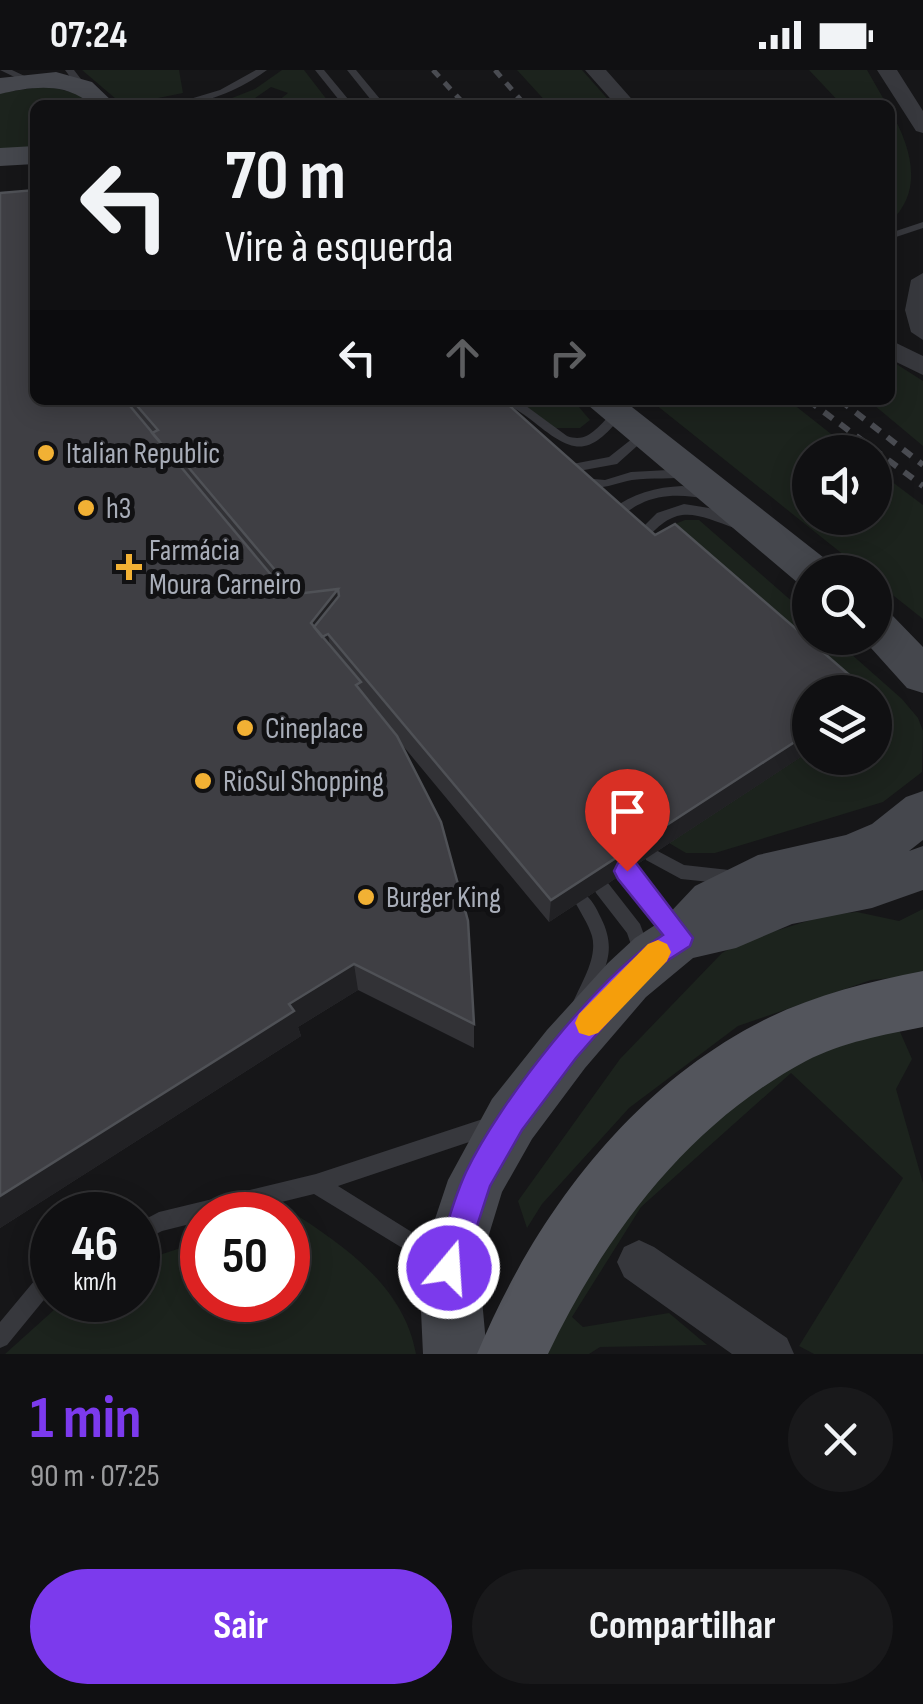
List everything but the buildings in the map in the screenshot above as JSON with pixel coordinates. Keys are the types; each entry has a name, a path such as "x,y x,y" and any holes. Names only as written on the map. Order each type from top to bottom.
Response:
{"main road":[{"path":"20,79 84,87"},
{"path":"627,412 792,555"},
{"path":"892,633 923,648"},
{"path":"892,642 923,676"},
{"path":"455,1354 449,1268 477,1180 512,1120 566,1048 713,902 758,877 850,855 889,839 923,811"},
{"path":"663,950 736,926 786,902 920,872"},
{"path":"512,1354 582,1222 651,1137 691,1102 735,1070 794,1036 852,1014 923,1000"}],"street":[{"path":"595,70 622,100"},
{"path":"888,70 923,127"},
{"path":"923,280 917,310 923,332"},
{"path":"895,351 923,366"},
{"path":"639,1262 771,1354"}],"lane":[{"path":"193,100 223,92 263,70"},
{"path":"320,70 344,100"},
{"path":"351,70 376,100"},
{"path":"895,234 923,225"},
{"path":"515,405 552,435 578,443 600,437 627,412"},
{"path":"563,471 612,461 627,412"},
{"path":"563,471 604,484 631,476 710,481"},
{"path":"563,471 654,551"},
{"path":"614,514 656,491 710,481"},
{"path":"640,538 662,515 685,508 715,514 774,540"},
{"path":"652,855 681,872 758,877"},
{"path":"627,871 663,950"},
{"path":"602,888 634,928 663,950"},
{"path":"566,1048 589,978 605,945 601,930 582,900"},
{"path":"160,1222 316,1184 429,1143 512,1120"},
{"path":"316,1184 449,1268"},
{"path":"0,1338 30,1302"}],"shaded area":[{"path":"82,70 179,70 183,93 148,100 117,100"},
{"path":"282,70 304,70 327,100 279,100 288,93 271,87 252,100 227,100 255,89"},
{"path":"517,70 582,70 609,100 544,100"},
{"path":"809,70 867,70 884,100 837,100"},
{"path":"47,86 83,95 88,100 30,100 30,149 0,150 0,93"},
{"path":"895,121 911,170 911,184 895,216"},
{"path":"895,363 923,381 923,446 874,405 895,405"},
{"path":"524,405 577,405 590,420 580,428 554,428"},
{"path":"656,405 794,405 832,435 792,435 792,514"},
{"path":"892,482 923,505 923,619 892,594 892,555 844,555 819,535 892,535"},
{"path":"699,520 792,601 792,655 852,655 875,675 812,675 664,535 670,526"},
{"path":"892,690 918,718 923,731 922,772 883,802 715,853 686,853 669,843 792,763 792,775 892,775"},
{"path":"923,909 923,975 871,980 738,1026 629,1108 542,1204 527,1228 518,1201 620,1059 722,953 746,940 827,915 857,912 899,921"},
{"path":"897,1025 912,1059 896,1089 923,1183 923,1354 814,1354 799,1346 903,1178 791,1073 641,1207 572,1317 583,1327 669,1313 707,1345 600,1347 589,1354 534,1354 605,1230 750,1073"},
{"path":"310,1225 352,1255 386,1289 399,1308 416,1354 5,1354 41,1322 160,1322 160,1255 180,1248 180,1322 310,1322"}],"railway":[{"path":"433,70 460,100"},
{"path":"495,70 521,100"},
{"path":"815,405 923,486"},
{"path":"846,405 923,465"}],"slow traffic":[{"path":"589,1023 658,952"}],"place":[{"name":"Italian Republic","path":"46,453"},
{"name":"h3","path":"86,508"},
{"name":"Farmácia Moura Carneiro","path":"129,567"},
{"name":"Cineplace","path":"245,728"},
{"name":"RioSul Shopping","path":"203,781"},
{"name":"Burger King","path":"366,897"}],"route":[{"path":"449,1268 477,1180 512,1120 566,1048 627,980 652,956 680,938 627,871"}]}
